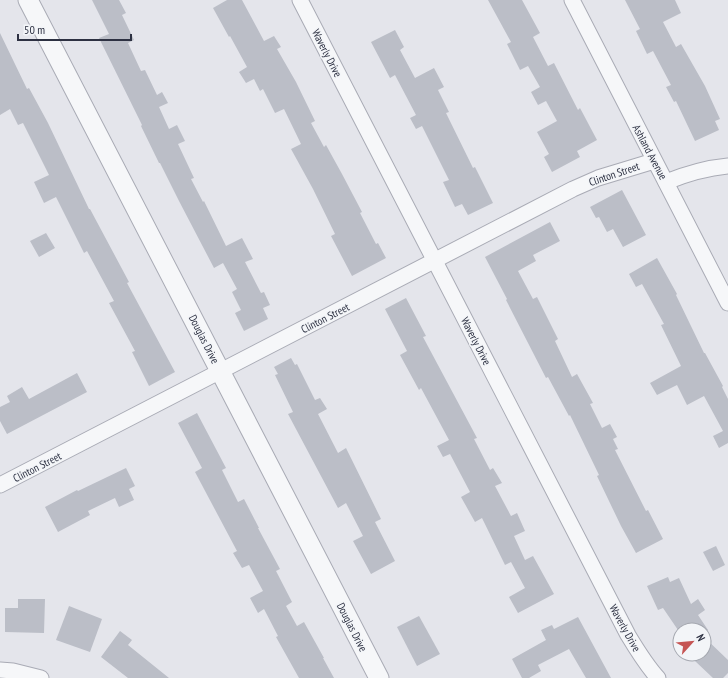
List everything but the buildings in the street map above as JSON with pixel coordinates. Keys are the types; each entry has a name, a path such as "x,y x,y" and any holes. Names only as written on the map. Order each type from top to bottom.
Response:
{"street":[{"name":"Douglas Drive","path":"28,0 379,678"},
{"name":"Waverly Drive","path":"300,0 628,635 638,653 650,670 658,678"},
{"name":"Ashland Avenue","path":"572,0 728,303"},
{"name":"Clinton Street","path":"0,486 574,189 598,178 654,161"},
{"path":"666,182 689,174 728,166"},
{"path":"0,670 13,671 41,678"}]}
